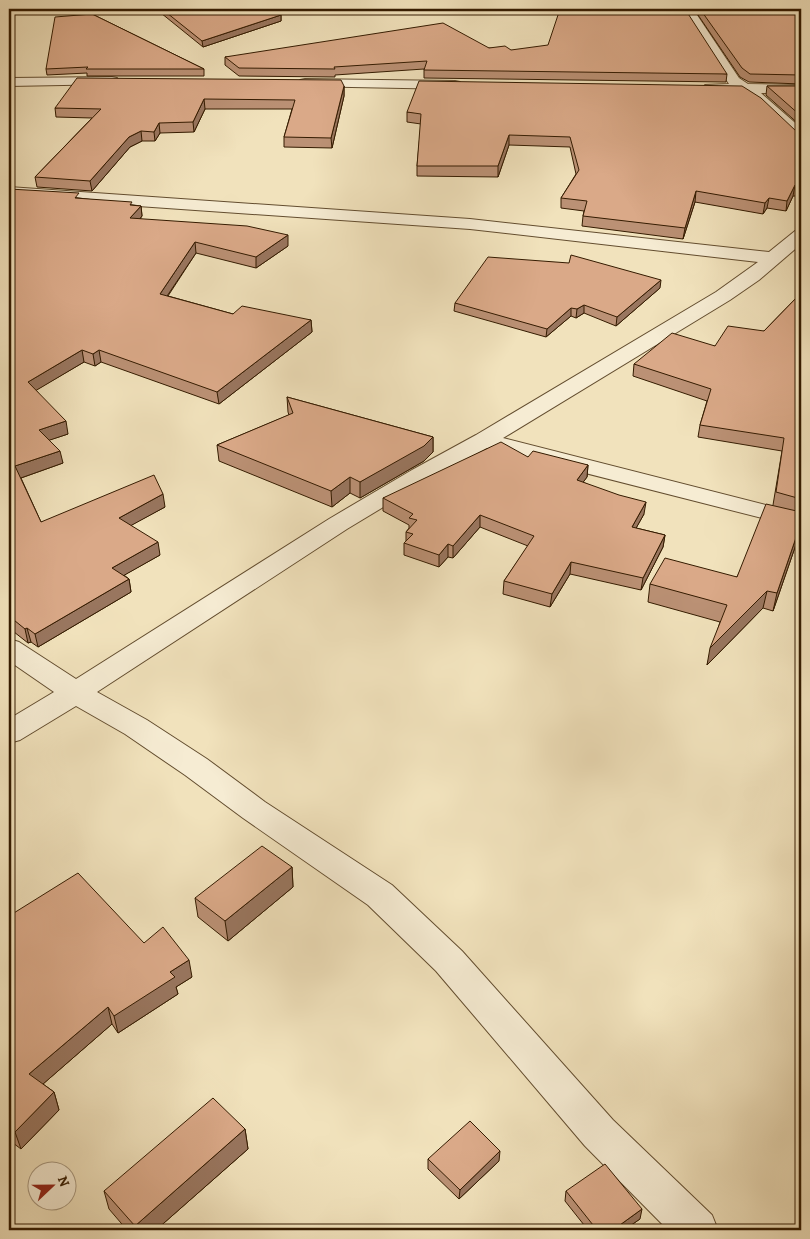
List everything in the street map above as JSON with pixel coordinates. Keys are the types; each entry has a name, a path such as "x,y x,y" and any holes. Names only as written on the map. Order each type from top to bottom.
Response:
{"street":[{"path":"687,9 729,75 766,104 801,136"},
{"path":"9,82 126,81"},
{"path":"291,83 469,85"},
{"path":"698,88 801,89"},
{"path":"9,192 470,224 773,258"},
{"path":"9,733 76,693 338,524 420,475 484,440 723,296 801,235"},
{"path":"484,440 801,521"},
{"path":"9,648 76,693 136,727 380,895 449,961 599,1133 697,1230"}],"building":[{"path":"162,9 265,9 281,15 202,41"},
{"path":"560,9 685,9 727,74 424,70 427,61 334,67 335,69 239,68 225,57 443,23 489,48 505,46 511,50 548,45"},
{"path":"700,9 801,9 801,75 750,74 742,68"},
{"path":"92,14 204,69 86,69 88,67 46,69 55,17"},
{"path":"77,78 341,80 344,86 331,138 284,137 295,100 204,99 193,122 159,123 154,132 141,131 129,137 90,181 35,177 101,109 55,108"},
{"path":"419,81 742,86 761,98 796,131 801,132 801,186 795,185 787,201 769,198 765,203 696,191 685,228 583,216 587,201 561,198 579,170 570,137 509,135 498,166 417,166 421,114 407,112"},
{"path":"767,86 801,86 801,116"},
{"path":"9,189 79,193 75,198 132,202 130,205 141,206 130,218 247,226 288,235 256,257 195,242 160,294 233,314 242,306 311,320 217,392 99,350 93,354 82,350 28,382 66,421 39,430 60,451 15,466 41,522 154,475 163,494 119,518 158,542 112,568 129,579 35,634 27,628 25,629 9,616"},
{"path":"571,255 661,280 617,317 584,305 577,309 571,308 547,329 455,303 488,257 569,263"},
{"path":"801,293 801,499 776,492 784,438 700,425 711,389 634,364 672,333 715,346 728,326 764,331"},
{"path":"287,397 433,437 424,446 360,482 350,477 331,491 217,445 293,413"},
{"path":"501,442 528,457 533,451 588,465 577,480 619,495 646,502 632,527 665,535 643,578 571,562 552,594 504,581 534,536 480,515 453,546 448,544 439,555 404,543 413,534 406,532 417,520 409,518 413,514 383,498"},
{"path":"766,504 801,512 801,523 777,593 767,591 710,648 727,605 650,584 665,558 737,577"},
{"path":"262,846 292,867 225,921 195,898"},
{"path":"78,873 144,943 163,927 189,960 170,972 175,977 114,1016 108,1007 29,1074 54,1092 15,1132 9,1127 9,916"},
{"path":"213,1098 245,1129 135,1226 104,1191"},
{"path":"470,1121 500,1151 460,1190 428,1159"},
{"path":"605,1164 642,1209 613,1230 597,1230 566,1191"}]}
